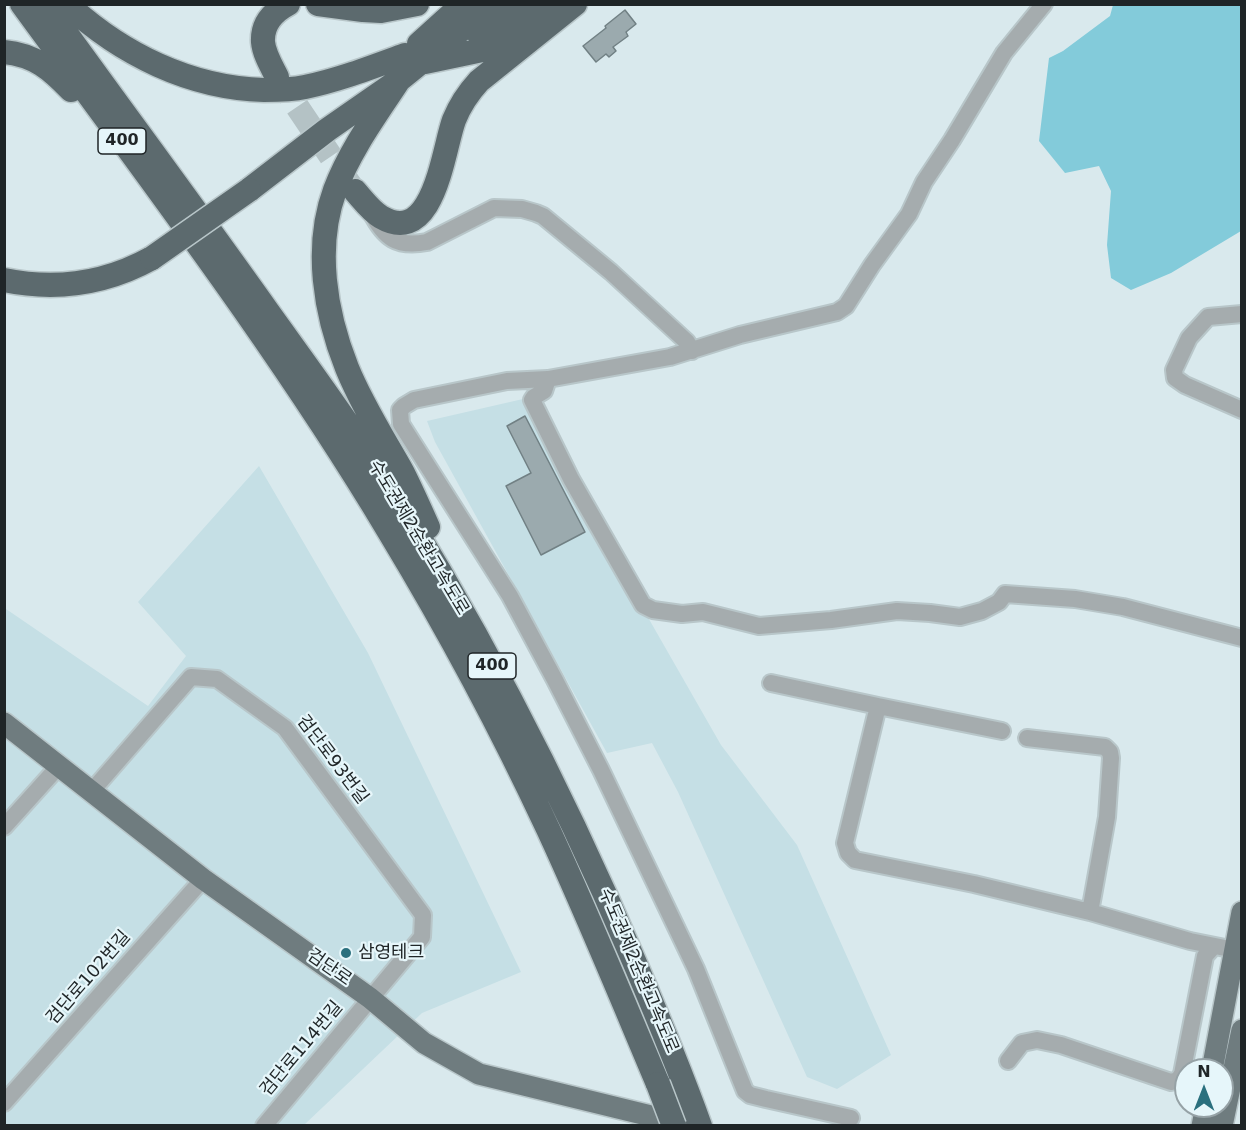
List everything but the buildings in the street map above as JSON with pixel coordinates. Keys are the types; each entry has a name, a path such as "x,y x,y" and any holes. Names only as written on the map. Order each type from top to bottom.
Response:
{"highway":[{"name":"수도권제2순환고속도로","path":"22,4 139,164 316,415 434,608 504,740 548,830 606,961 674,1125"},
{"name":"수도권제2순환고속도로","path":"45,4 338,410 373,462 462,610 574,826 609,902 687,1089 698,1125"},
{"path":"67,4 102,32 147,61 174,72 226,87 250,90 303,88 338,79 501,28 533,4"},
{"path":"277,77 263,42 265,28 270,17 278,9 288,4"},
{"path":"318,4 381,11 417,4"},
{"path":"446,4 349,157 335,191 327,219 324,258 325,288 338,344 348,370 404,476 430,531 462,610"},
{"path":"414,54 454,4"},
{"path":"414,54 463,4"},
{"path":"4,280 41,285 79,283 133,269 149,253 245,184 414,54 472,4"},
{"path":"414,54 493,4"},
{"path":"414,54 491,18 507,4"},
{"path":"414,54 495,24 519,4"},
{"path":"414,54 507,36 547,4"},
{"path":"414,54 511,44 561,4"},
{"path":"361,198 381,217 395,222 406,222 417,218 430,201 455,119 466,96 479,81 575,4"},
{"path":"4,52 27,57 44,64 139,164"},
{"path":"245,184 399,80"},
{"path":"4,267 53,273 73,271 149,253"}],"main road":[{"name":"검단로","path":"4,723 203,879 370,998 424,1043 479,1074 658,1118 698,1125"},
{"path":"1214,1058 1242,912"},
{"path":"1222,1125 1242,1030"}],"lane":[{"path":"850,1123 750,1095 745,1091 696,969 606,780 510,596 401,424 400,410 414,400 507,381 548,379 670,357 740,334 837,312 846,306 909,214 924,182 1004,53 1044,4"},
{"path":"361,198 382,231 393,240 403,243 427,242 494,208 508,208 543,216 611,272 687,342 692,351"},
{"path":"1242,314 1208,317 1189,338 1174,370 1175,378 1185,385 1242,410"},
{"path":"548,379 544,391 532,400 571,479 642,605 653,610 682,614 703,612 759,626 831,620 897,611 960,617 982,611 999,602 1005,594 1075,598 1124,607 1242,638"},
{"name":"검단로93번길","path":"91,792 191,677 217,679 285,728 423,915 422,937 370,998"},
{"path":"771,683 1002,731"},
{"path":"878,706 845,843 848,852 855,860 974,884 1090,912 1190,942 1234,950"},
{"path":"1027,738 1105,747 1110,752 1107,817 1090,912"},
{"path":"4,826 58,767"},
{"name":"검단로102번길","path":"4,1103 203,879"},
{"path":"1008,1061 1022,1043 1037,1040 1061,1045 1171,1082 1178,1080 1182,1074 1205,956 1214,946"},
{"name":"검단로114번길","path":"264,1125 370,998"}],"shaded area":[{"path":"1113,5 1241,5 1241,231 1171,273 1131,290 1111,278 1107,245 1111,191 1099,166 1065,173 1039,141 1049,58 1063,51 1110,16"},
{"path":"523,399 721,745 797,845 891,1055 837,1089 807,1077 678,792 652,743 607,753 435,442 427,421"},
{"path":"259,466 368,653 521,972 422,1013 304,1125 5,1126 5,609 148,706 186,656 138,602"}],"tunnel":[{"path":"277,77 353,189"}],"place":[{"name":"삼영테크","path":"346,953"}]}
